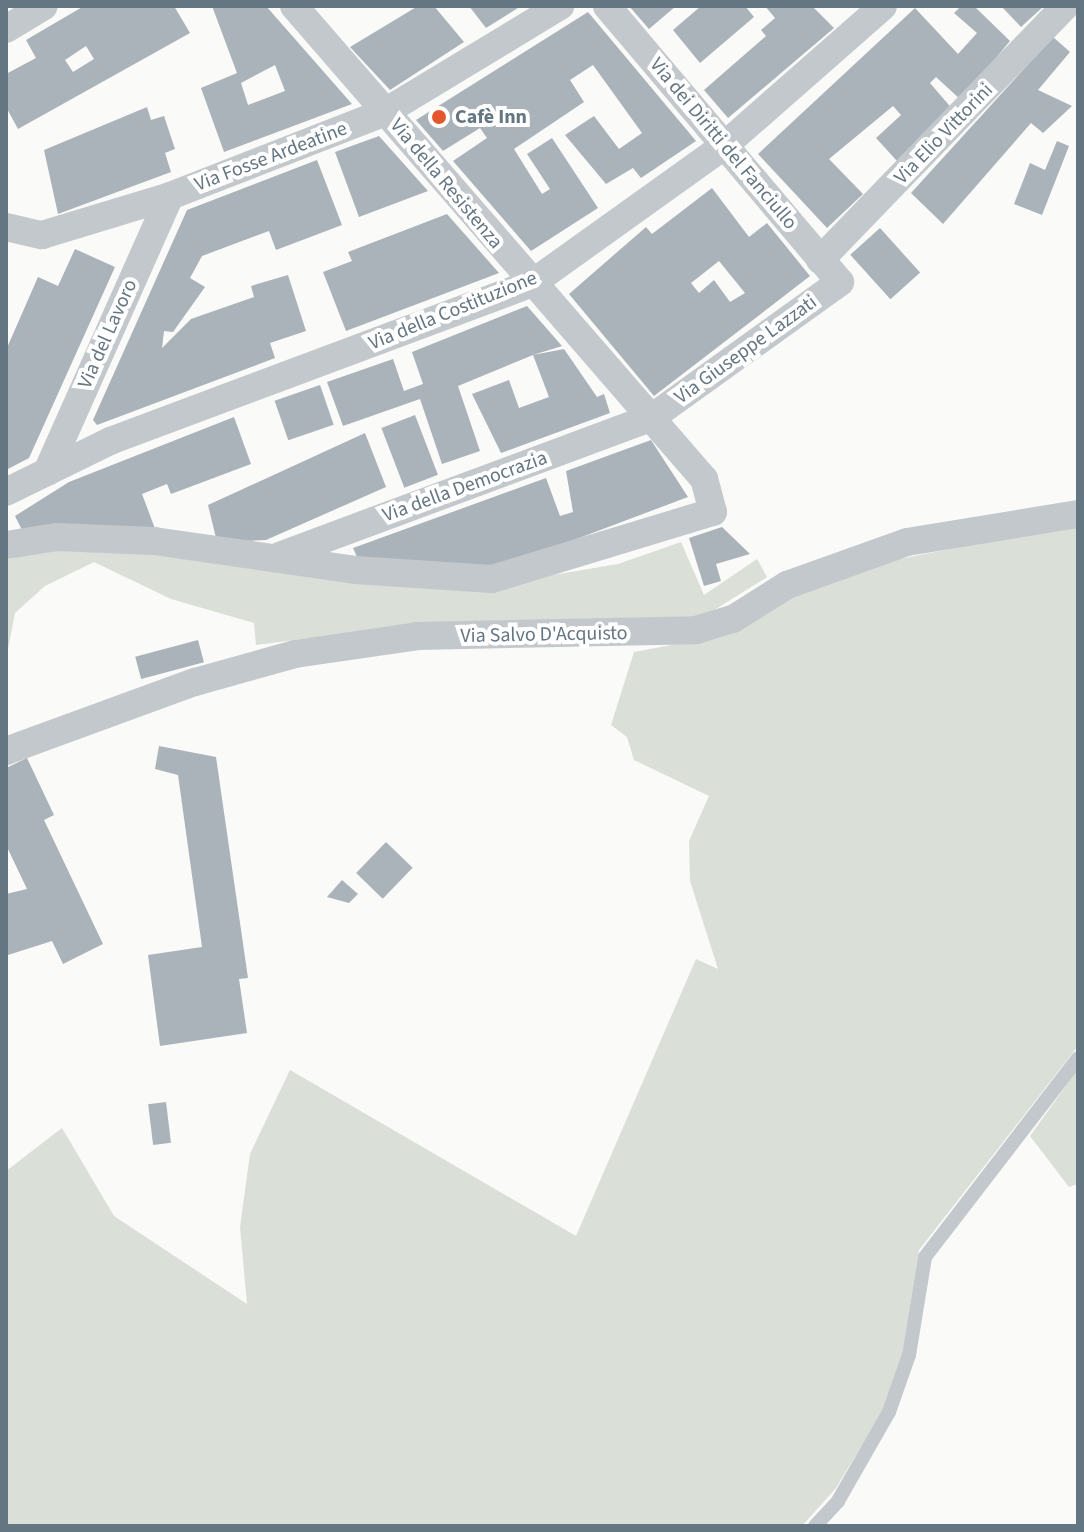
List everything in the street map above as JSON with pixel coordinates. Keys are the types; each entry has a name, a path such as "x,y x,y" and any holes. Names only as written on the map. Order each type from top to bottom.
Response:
{"street":[{"path":"6,29 44,6"},
{"name":"Via della Resistenza","path":"278,557 492,579 713,512 704,479 531,284 294,6"},
{"name":"Via Fosse Ardeatine","path":"6,227 42,235 170,196 385,112 560,6"},
{"name":"Via dei Diritti del Fanciullo","path":"607,6 840,282"},
{"name":"Via della Costituzione","path":"6,492 110,441 531,284 725,145 883,6"},
{"name":"Via Elio Vittorini","path":"820,260 1065,6"},
{"name":"Via del Lavoro","path":"47,472 170,196"},
{"name":"Via Giuseppe Lazzati","path":"651,418 840,282"},
{"name":"Via della Democrazia","path":"278,557 651,418"},
{"name":"Via Salvo D'Acquisto","path":"6,751 195,682 295,654 418,636 696,630 733,619 787,585 907,542 1078,514"},
{"path":"6,545 106,538 278,557"}],"lane":[{"path":"815,1526 838,1501 889,1412 909,1355 925,1257 1078,1058"}],"shaded area":[{"path":"1078,524 1078,1046 919,1250 902,1356 885,1407 836,1488 802,1526 6,1526 6,1171 62,1128 114,1216 247,1304 240,1227 250,1154 290,1070 576,1236 696,959 718,969 690,881 689,841 709,796 634,760 627,737 611,725 634,652 720,636 777,603 884,562"},
{"path":"681,542 704,595 757,559 767,577 703,617 413,625 256,645 254,623 171,599 94,562 45,586 15,613 6,660 6,560 28,550 60,546 523,580 618,564"},
{"path":"1078,1069 1078,1184 1069,1187 1030,1136"}],"building":[{"path":"84,6 174,6 190,33 18,129 6,107 6,74 36,58 26,40","holes":["86,46 94,59 73,72 65,60"]},
{"path":"212,6 266,6 352,104 224,152 201,88 237,73","holes":["275,65 285,91 248,105 241,83"]},
{"path":"418,6 434,6 464,42 390,90 350,47"},
{"path":"469,6 521,6 486,28"},
{"path":"629,6 676,6 649,29"},
{"path":"701,6 745,6 754,17 700,63 673,30"},
{"path":"765,6 812,6 834,28 728,118 704,90 766,36 761,30 775,18"},
{"path":"961,6 974,6 1010,41 961,100 936,77 930,83 954,111 897,161 876,138 901,115 893,106 829,159 863,194 827,228 758,154 915,8 958,54 977,33 954,13"},
{"path":"1001,6 1044,6 1021,27"},
{"path":"588,12 696,141 641,178 633,168 606,184 565,135 594,116 619,149 642,133 593,65 570,80 584,102 514,149 542,194 550,189 527,154 552,138 598,208 531,251 453,161 487,138 480,128 443,151 416,120"},
{"path":"1053,37 1070,52 1038,90 1072,106 1043,133 1031,123 943,224 911,193"},
{"path":"147,107 151,120 164,116 175,149 165,153 171,172 58,214 44,150"},
{"path":"379,136 428,191 359,217 335,152"},
{"path":"1057,141 1069,146 1042,215 1014,204 1030,163 1045,170"},
{"path":"317,160 342,225 276,250 269,231 202,256 190,278 205,287 173,332 164,331 162,348 191,319 254,297 251,286 288,275 306,331 270,343 275,358 97,425 93,420 187,210"},
{"path":"712,188 749,237 767,223 810,276 654,396 569,294 646,227 652,234","holes":["719,261 745,293 730,302 714,280 699,293 691,283"]},
{"path":"447,214 499,273 346,331 323,272 352,261 348,252"},
{"path":"880,228 920,273 890,299 850,255"},
{"path":"75,249 115,267 29,458 6,470 6,350 38,277 58,286"},
{"path":"527,306 562,346 458,386 480,451 442,464 420,399 343,426 327,382 393,359 404,391 423,384 412,352"},
{"path":"564,349 597,397 604,394 610,413 501,453 472,394 509,380 519,408 549,397 533,355"},
{"path":"320,385 334,425 288,440 275,401"},
{"path":"415,415 438,475 404,488 381,428"},
{"path":"234,417 251,464 171,494 167,484 142,494 157,534 23,532 15,516 69,482"},
{"path":"365,433 386,487 266,540 217,542 208,505"},
{"path":"651,440 688,497 494,570 357,557 353,548 546,478 560,516 573,512 566,471"},
{"path":"722,527 750,554 716,564 721,581 704,586 689,538"},
{"path":"198,640 204,662 141,679 135,657"},
{"path":"159,746 216,757 248,978 239,979 247,1033 160,1046 148,955 202,947 178,775 155,769"},
{"path":"27,758 54,815 44,820 103,944 63,964 52,941 8,955 6,949 6,894 27,889 6,845 6,768"},
{"path":"386,842 413,868 383,899 356,873"},
{"path":"342,880 358,894 349,903 327,897"},
{"path":"166,1102 171,1143 153,1145 148,1104"}],"place":[{"name":"Cafè Inn","path":"439,117"}]}
